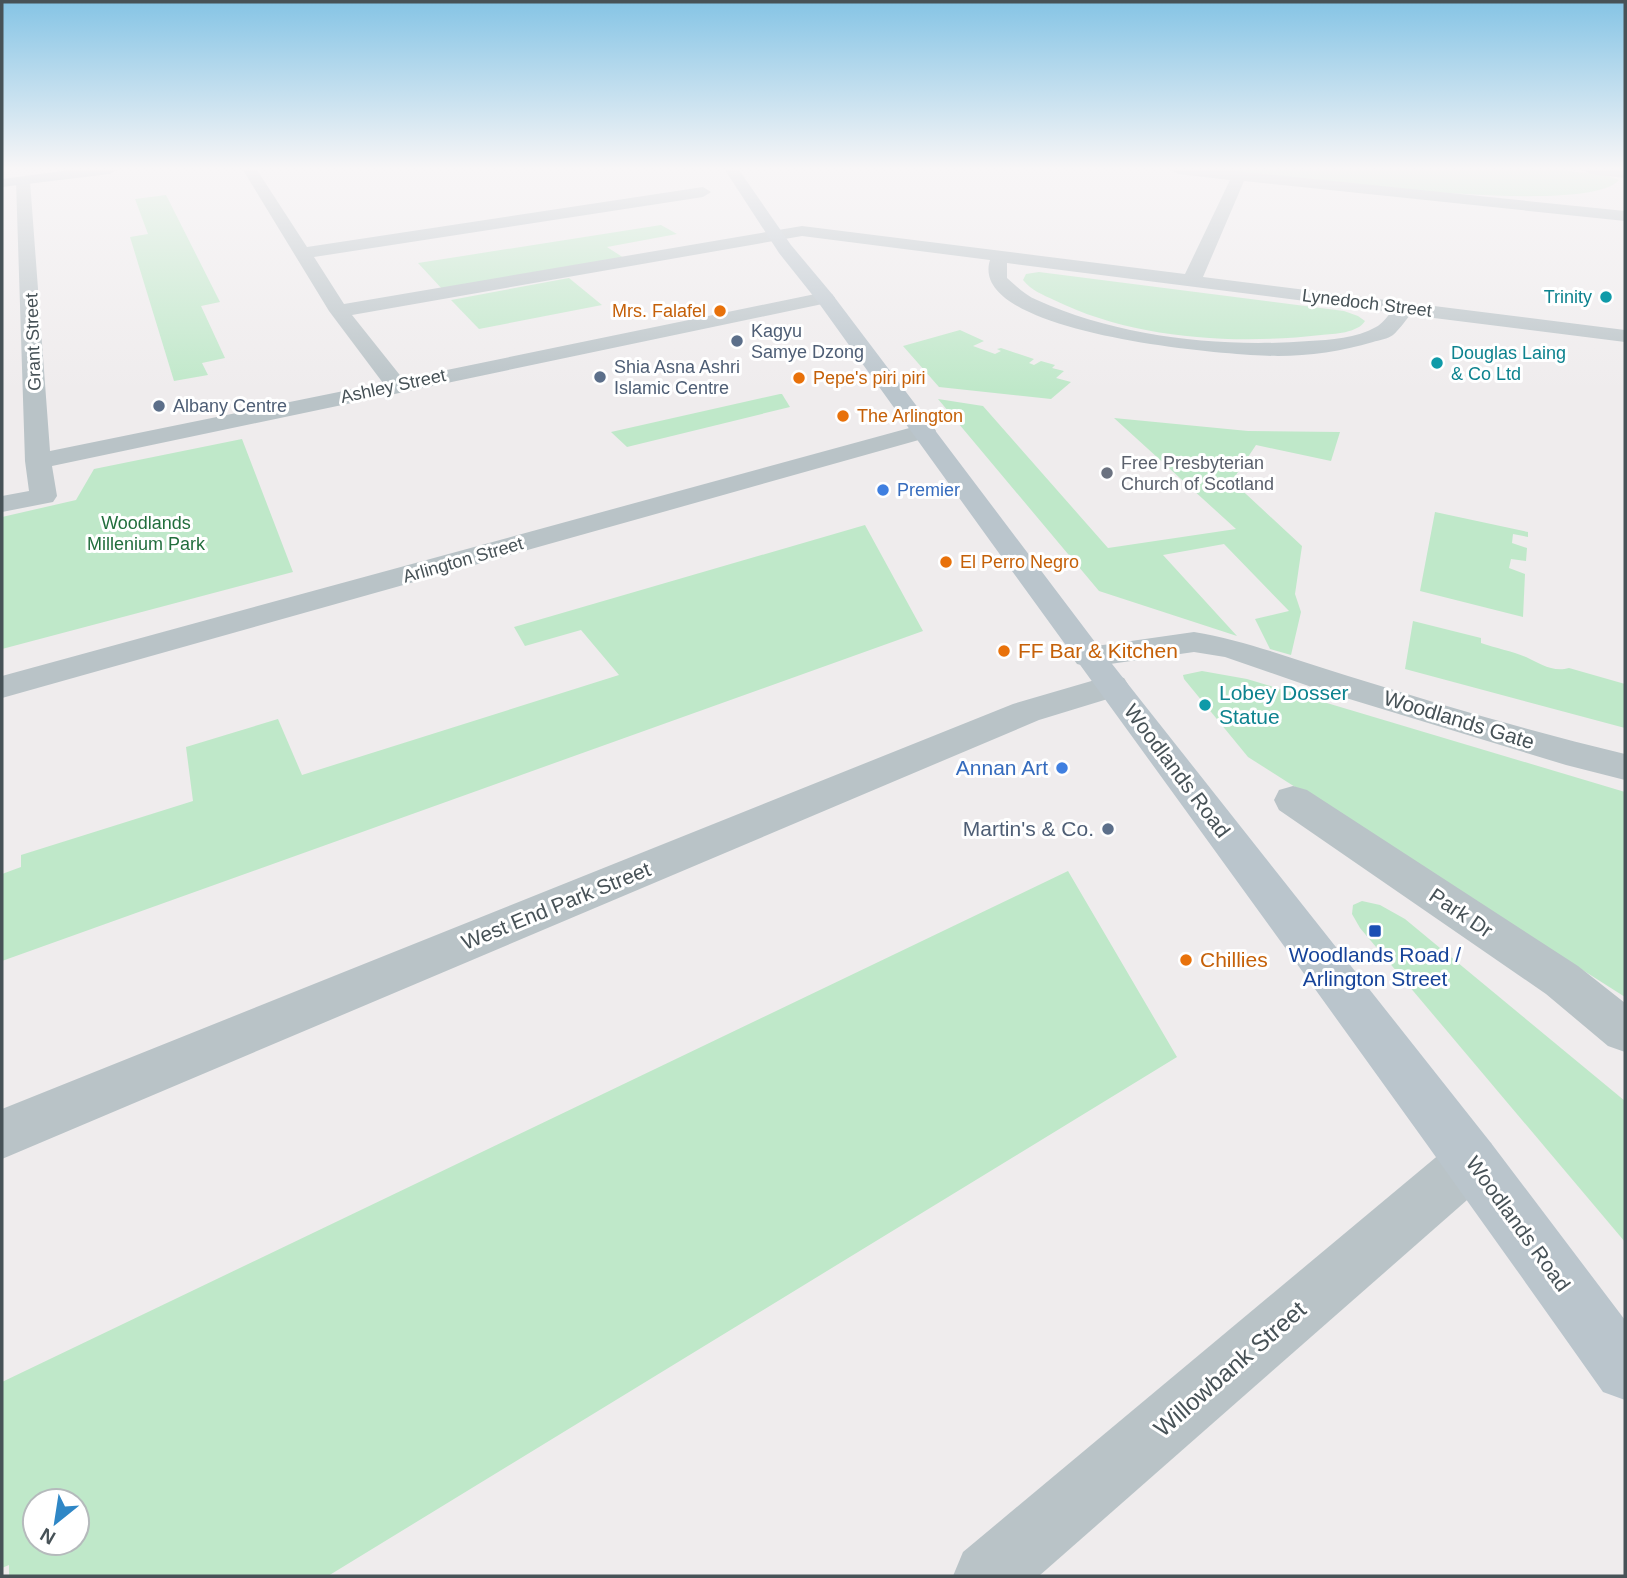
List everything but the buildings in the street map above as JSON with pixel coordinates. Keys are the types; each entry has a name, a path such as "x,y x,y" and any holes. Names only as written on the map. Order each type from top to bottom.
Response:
{"street":[{"name":"Grant Street","path":"28,244 37,461"},
{"path":"296,244 340,311 396,385"},
{"path":"302,253 364,244"},
{"name":"Lynedoch Street","path":"340,311 731,244"},
{"name":"Woodlands Road","path":"781,244 825,298 1100,671 1472,1161 1625,1370"},
{"name":"Lynedoch Street","path":"912,244 1625,336"},
{"path":"1192,280 1209,244"},
{"path":"1001,255 996,271 998,279 1018,296 1036,306 1105,330 1190,346 1276,349 1344,344 1378,335 1395,327 1403,319 1405,308"},
{"name":"Ashley Street","path":"37,461 825,298"},
{"name":"Arlington Street","path":"2,687 924,431"},
{"path":"2,504 43,496 37,461"},
{"name":"Woodlands Gate","path":"1100,671 1194,642 1231,648 1360,690 1579,756 1625,767"},
{"name":"West End Park Street","path":"2,1134 1026,712 1100,671"},
{"name":"Park Dr","path":"1293,800 1562,980 1625,1031"},
{"name":"Willowbank Street","path":"988,1576 1472,1161"}],"green space":[{"path":"132,244 191,244 220,302 201,306 225,358 202,363 208,375 174,381"},
{"path":"542,244 625,244 607,247 624,258 443,290 418,263"},
{"path":"1039,272 1344,311 1365,321 1357,328 1345,332 1288,338 1219,339 1150,331 1085,313 1041,294 1023,280 1026,274"},
{"path":"569,278 602,305 479,329 451,300"},
{"path":"960,330 984,341 973,346 995,354 1001,351 997,349 1001,348 1034,359 1029,363 1034,365 1041,361 1055,365 1052,368 1064,371 1056,378 1071,382 1051,399 939,387 903,346"},
{"path":"782,394 790,407 627,447 611,432"},
{"path":"938,399 983,406 1108,548 1236,529 1114,418 1248,431 1340,432 1331,461 1256,445 1232,481 1302,546 1295,594 1301,612 1291,655 1270,649 1255,619 1289,611 1224,544 1163,555 1237,636 1099,591"},
{"name":"Woodlands Millenium Park","path":"242,439 293,572 2,649 2,517 76,500 94,469"},
{"path":"1435,512 1528,532 1528,537 1513,534 1512,543 1527,548 1526,561 1511,559 1509,568 1525,574 1523,617 1420,591"},
{"path":"865,525 923,631 2,961 2,874 21,867 21,855 193,801 186,747 278,719 302,775 619,675 581,630 525,646 514,627"},
{"path":"1413,621 1481,638 1481,643 1552,668 1569,668 1625,684 1625,728 1405,669"},
{"path":"1202,671 1247,679 1625,792 1625,997 1248,757 1184,679 1183,675"},
{"path":"1068,871 1177,1057 328,1576 9,1576 9,1565 2,1568 2,1382"},
{"path":"1362,901 1380,905 1405,919 1625,1101 1625,1242 1360,928 1352,914 1353,905"}],"place":[{"name":"Trinity","path":"1606,297"},
{"name":"Mrs. Falafel","path":"720,311"},
{"name":"Kagyu Samye Dzong","path":"737,341"},
{"name":"Douglas Laing & Co Ltd","path":"1437,363"},
{"name":"Shia Asna Ashri Islamic Centre","path":"600,377"},
{"name":"Pepe's piri piri","path":"799,378"},
{"name":"Albany Centre","path":"159,406"},
{"name":"The Arlington","path":"843,416"},
{"name":"Free Presbyterian Church of Scotland","path":"1107,473"},
{"name":"Premier","path":"883,490"},
{"name":"El Perro Negro","path":"946,562"},
{"name":"FF Bar & Kitchen","path":"1004,651"},
{"name":"Lobey Dosser Statue","path":"1205,705"},
{"name":"Annan Art","path":"1062,768"},
{"name":"Martin's & Co.","path":"1108,829"},
{"name":"Woodlands Road / Arlington Street","path":"1375,931"},
{"name":"Chillies","path":"1186,960"}]}
